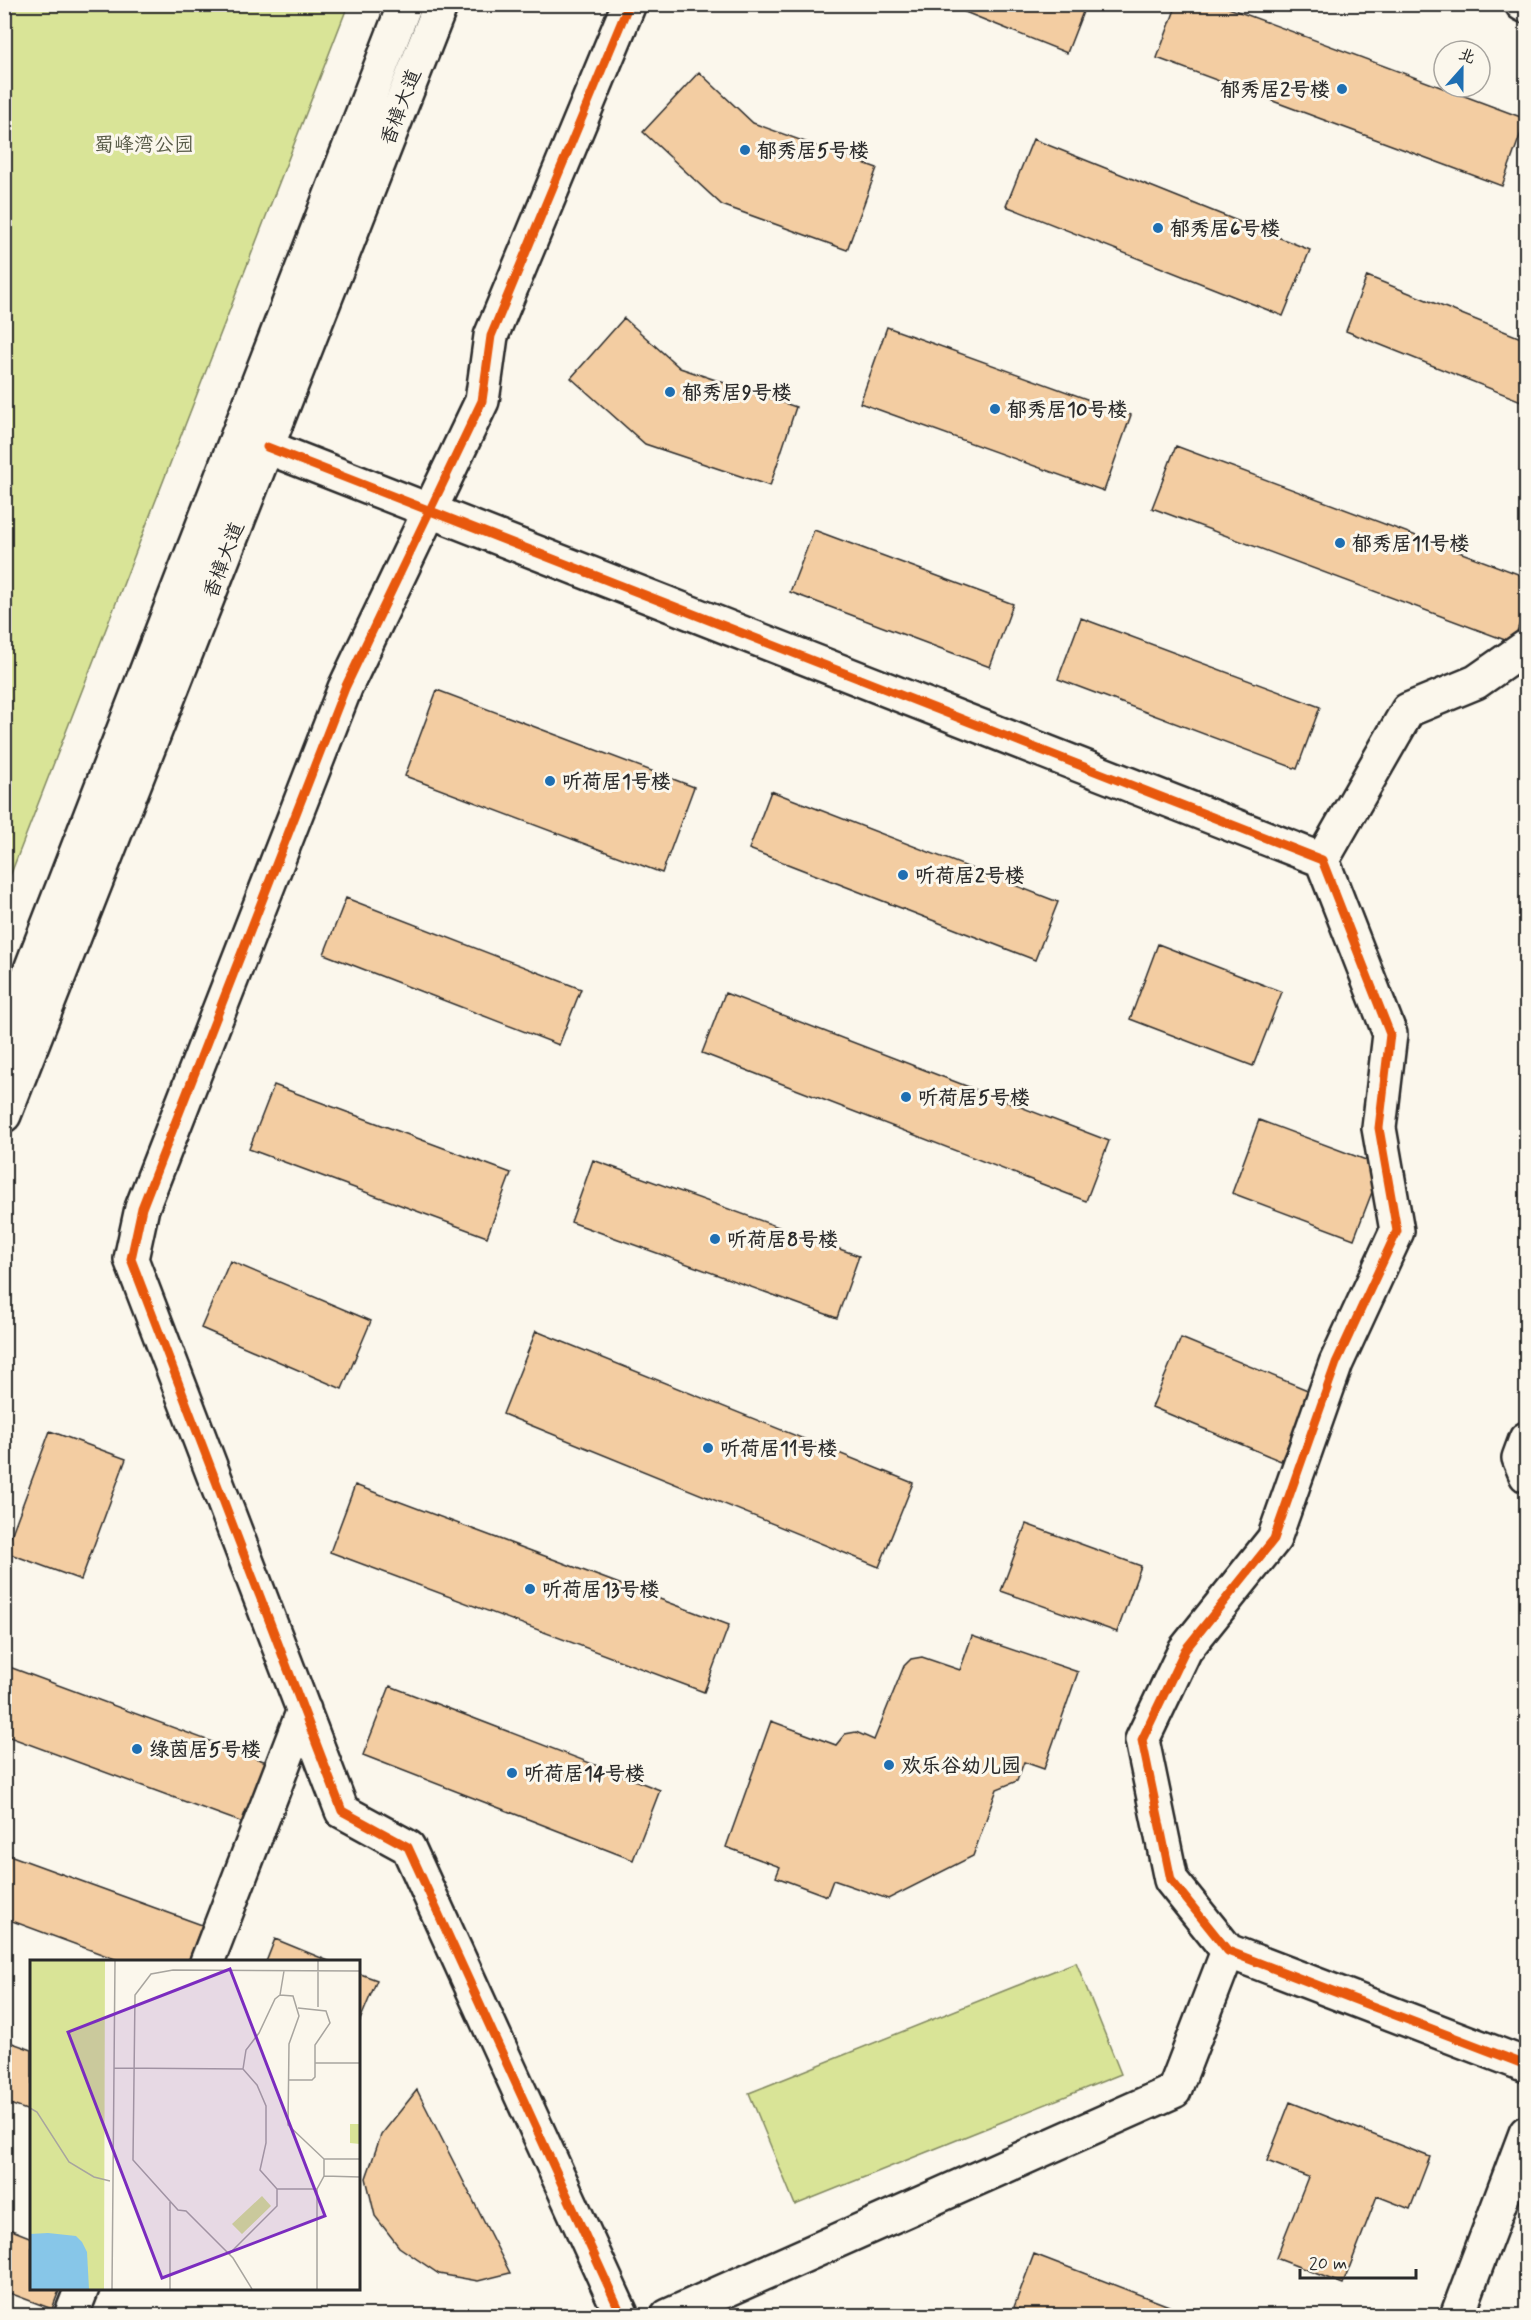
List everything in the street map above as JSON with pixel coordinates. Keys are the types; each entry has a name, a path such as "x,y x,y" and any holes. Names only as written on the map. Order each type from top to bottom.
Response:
{"street":[{"name":"香樟大道","path":"4,1039 405,4"},
{"name":"香樟大道","path":"4,1115 441,4"},
{"path":"622,2316 408,1847 342,1811 131,1259 142,1208 345,688 482,401 491,336 629,4"},
{"path":"1522,4 1527,6"},
{"path":"267,447 1322,860 1390,1034 1379,1128 1397,1231 1336,1363 1274,1539 1185,1650 1142,1740 1171,1880 1228,1951 1527,2065"},
{"path":"1322,860 1408,710 1476,682 1527,647"},
{"path":"1527,1439 1519,1458 1527,1474"},
{"path":"208,1960 304,1710"},
{"path":"668,2316 1174,2091 1228,1951"},
{"path":"1457,2316 1527,2133"},
{"path":"71,2316 82,2290"}],"green space":[{"name":"蜀峰湾公园","path":"4,5 348,5 5,889 4,889"},
{"path":"1076,1962 1121,2074 795,2205 749,2093"}],"building":[{"path":"945,4 1086,4 1067,53"},
{"name":"郁秀居2号楼","path":"1177,4 1218,4 1432,84 1432,99 1472,99 1526,119 1502,186 1157,58"},
{"name":"郁秀居5号楼","path":"699,72 753,123 877,168 847,250 722,205 643,132"},
{"name":"郁秀居6号楼","path":"1033,139 1310,250 1283,316 1006,206"},
{"path":"1367,276 1526,340 1526,403 1346,331"},
{"name":"郁秀居9号楼","path":"624,318 680,368 796,407 770,486 645,444 571,378"},
{"name":"郁秀居10号楼","path":"887,327 1131,415 1104,491 860,403"},
{"name":"郁秀居11号楼","path":"1176,446 1526,577 1526,605 1513,643 1152,508"},
{"path":"814,530 1013,604 990,667 790,592"},
{"path":"1081,618 1320,707 1297,769 1058,679"},
{"name":"听荷居1号楼","path":"437,690 694,787 662,873 405,776"},
{"name":"听荷居2号楼","path":"771,791 1058,902 1035,960 749,849"},
{"path":"346,898 581,989 559,1045 324,954"},
{"path":"1158,944 1282,992 1253,1066 1130,1019"},
{"name":"听荷居5号楼","path":"725,993 1109,1141 1086,1201 702,1053"},
{"path":"274,1085 511,1173 487,1237 249,1149"},
{"path":"1259,1120 1382,1166 1354,1239 1232,1193"},
{"name":"听荷居8号楼","path":"593,1160 859,1256 837,1318 571,1222"},
{"path":"230,1261 371,1321 342,1389 201,1328"},
{"name":"听荷居11号楼","path":"536,1331 913,1483 879,1567 503,1414"},
{"path":"1181,1338 1310,1391 1281,1461 1152,1407"},
{"path":"50,1431 126,1459 81,1580 5,1552"},
{"name":"听荷居13号楼","path":"355,1485 729,1625 704,1692 330,1552"},
{"path":"1026,1524 1141,1566 1117,1632 1001,1591"},
{"name":"欢乐谷幼儿园","path":"972,1636 1078,1672 1044,1769 1024,1762 1017,1781 997,1789 973,1856 888,1899 833,1880 827,1896 776,1877 780,1867 726,1847 771,1721 836,1745 845,1734 856,1732 874,1740 904,1666 911,1659 922,1657 960,1670"},
{"name":"绿茵居5号楼","path":"4,1665 269,1763 246,1824 4,1735"},
{"name":"听荷居14号楼","path":"390,1686 660,1790 633,1860 363,1755"},
{"path":"4,1853 202,1925 189,1960 118,1960 4,1918"},
{"path":"275,1939 326,1960 267,1960"},
{"path":"360,1974 377,1980 360,2020"},
{"path":"4,2040 30,2049 30,2111 4,2102"},
{"path":"417,2090 510,2273 478,2281 439,2274 399,2247 375,2216 366,2178 381,2135"},
{"path":"1290,2102 1430,2157 1410,2209 1377,2196 1343,2284 1276,2258 1308,2177 1267,2161"},
{"path":"4,2227 30,2237 30,2290 59,2290 52,2309 4,2291"},
{"path":"1034,2254 1169,2306 1165,2316 1036,2316 1014,2307"}],"cycle path":[{"path":"622,2316 408,1847 342,1811 131,1259 142,1208 345,688 482,401 491,336 629,4"},
{"path":"267,447 1322,860 1390,1034 1379,1128 1397,1231 1336,1363 1274,1539 1185,1650 1142,1740 1171,1880 1228,1951 1526,2065"}],"place":[{"name":"郁秀居2号楼","path":"1342,89"},
{"name":"郁秀居5号楼","path":"745,150"},
{"name":"郁秀居6号楼","path":"1158,228"},
{"name":"郁秀居9号楼","path":"670,392"},
{"name":"郁秀居10号楼","path":"995,409"},
{"name":"郁秀居11号楼","path":"1340,543"},
{"name":"听荷居1号楼","path":"550,781"},
{"name":"听荷居2号楼","path":"903,875"},
{"name":"听荷居5号楼","path":"906,1097"},
{"name":"听荷居8号楼","path":"715,1239"},
{"name":"听荷居11号楼","path":"708,1448"},
{"name":"听荷居13号楼","path":"530,1589"},
{"name":"绿茵居5号楼","path":"137,1749"},
{"name":"欢乐谷幼儿园","path":"889,1765"},
{"name":"听荷居14号楼","path":"512,1773"}]}
